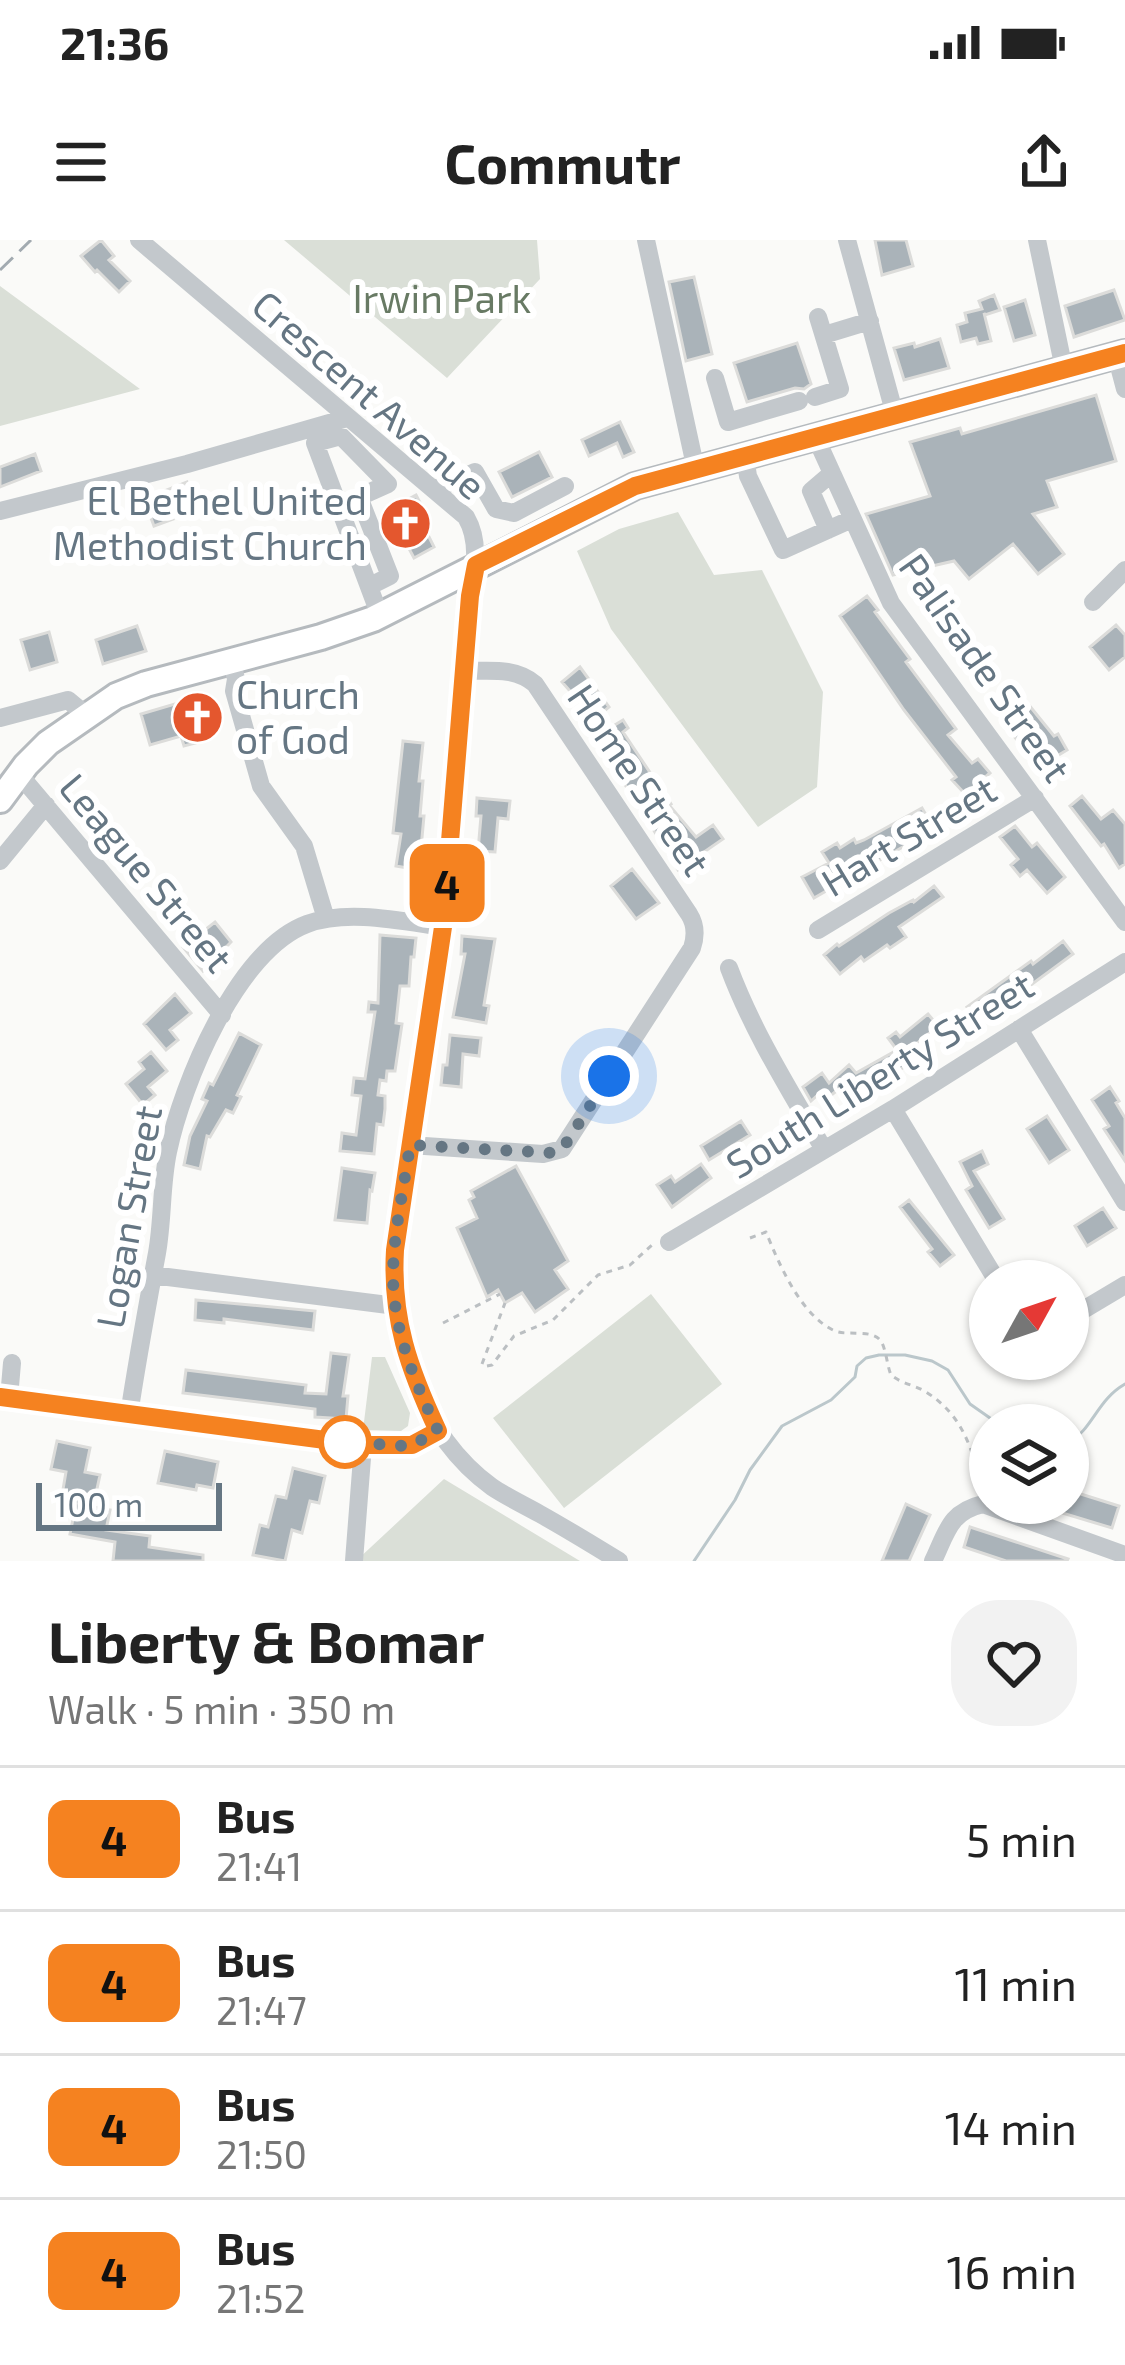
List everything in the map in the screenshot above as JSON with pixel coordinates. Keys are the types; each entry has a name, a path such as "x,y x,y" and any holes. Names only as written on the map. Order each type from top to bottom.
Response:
{"main road":[{"path":"6,790 48,743 116,696 321,638 380,616 635,486 1121,354"}],"street":[{"name":"Crescent Avenue","path":"140,240 466,517 474,530 476,565"},
{"path":"646,240 696,470"},
{"path":"848,240 896,415"},
{"path":"1037,240 1064,369"},
{"path":"715,378 728,422 840,389 821,326 870,321"},
{"path":"1121,354 1125,389"},
{"path":"0,511 346,418"},
{"path":"370,586 390,577 359,497 388,484 341,436 315,443 380,616"},
{"name":"Palisade Street","path":"816,438 891,603 1125,922"},
{"path":"374,470 389,453"},
{"path":"745,457 748,476 783,550 852,519"},
{"path":"434,490 476,472 496,509 514,513 565,486"},
{"path":"828,530 811,491 832,473"},
{"path":"346,525 367,517"},
{"path":"476,565 443,927 395,1250 396,1306 411,1372 438,1431 455,1452 493,1487 620,1561"},
{"path":"1093,602 1125,570"},
{"path":"232,662 234,691 261,786 304,846 326,919"},
{"name":"Home Street","path":"410,1145 543,1154 562,1149 692,948 695,929 535,684 518,673 465,671"},
{"path":"0,718 68,700 86,715"},
{"name":"League Street","path":"6,790 46,805 222,1015"},
{"name":"Hart Street","path":"818,930 1035,798"},
{"path":"0,861 46,805"},
{"name":"Logan Street","path":"129,1415 161,1223 167,1156 193,1071 222,1015 268,950 293,930 326,919 443,927"},
{"name":"South Liberty Street","path":"669,1242 893,1109 1125,962"},
{"path":"729,968 763,1044 823,1148"},
{"path":"1019,1029 1125,1202"},
{"path":"893,1109 984,1260"},
{"path":"152,1275 396,1306"},
{"path":"1089,1306 1125,1285"},
{"path":"12,1363 4,1398 363,1445 412,1445 438,1431"},
{"path":"354,1561 363,1445"},
{"path":"933,1561 953,1519 966,1508 983,1504 1125,1555"}],"path":[{"path":"750,1238 766,1232 780,1268 818,1321 838,1334 874,1335 880,1340 891,1376 932,1395 962,1427 969,1445"},
{"path":"505,1304 485,1365 492,1365 514,1336 562,1313 598,1275 630,1265 664,1238 669,1242"},
{"path":"443,1323 500,1294"}],"green space":[{"name":"Irwin Park","path":"284,240 537,240 540,279 447,378"},
{"path":"0,286 140,389 0,426"},
{"path":"678,512 714,575 762,570 823,692 817,787 758,827 611,629 577,551 619,529"},
{"path":"651,1294 722,1384 564,1508 493,1418"},
{"path":"372,1357 385,1357 410,1413 408,1426 401,1431 363,1430"},
{"path":"444,1479 580,1561 356,1561"}],"building":[{"path":"101,240 114,256 109,260 130,281 119,292 81,256"},
{"path":"875,240 906,240 913,266 882,275"},
{"path":"694,277 712,354 686,361 669,282"},
{"path":"1114,290 1125,320 1074,337 1065,306"},
{"path":"994,295 1000,310 984,313 991,341 961,342 957,325 967,322 965,313 982,309 979,301"},
{"path":"1025,300 1035,335 1014,341 1004,307"},
{"path":"940,339 949,368 904,380 894,348"},
{"path":"797,343 811,384 747,402 734,363"},
{"path":"1096,395 1116,461 1047,481 1057,507 1033,514 1064,554 1038,574 1013,544 969,579 954,561 893,575 866,514 930,496 910,442 960,428 962,434"},
{"path":"620,422 634,452 623,457 617,443 589,456 582,440"},
{"path":"539,452 552,477 512,497 499,472"},
{"path":"35,454 41,471 0,487 0,467"},
{"path":"187,482 195,504 171,512 173,519 154,526 144,499"},
{"name":"El Bethel United Methodist Church","path":"416,495 426,514 419,517 434,547 414,558 385,512"},
{"path":"867,596 910,659 906,662 956,729 948,735 972,763 978,759 990,773 965,794 840,616"},
{"path":"1116,625 1125,635 1125,657 1109,670 1090,647"},
{"path":"137,626 146,651 103,664 96,640"},
{"path":"49,632 57,662 30,670 21,640"},
{"path":"580,667 609,707 590,723 579,711 584,707 562,682"},
{"path":"1016,689 1067,750 1037,768 994,707"},
{"path":"195,698 207,740 184,746 181,736 150,745 141,714"},
{"path":"623,720 628,728 623,732 669,805 696,837 713,825 723,839 678,870 595,737"},
{"path":"403,741 423,743 419,870 396,866 401,834 393,833"},
{"path":"1082,796 1101,819 1113,810 1125,824 1125,864 1119,868 1070,806"},
{"path":"477,798 510,801 508,819 498,818 495,852 478,851 481,816 476,816"},
{"path":"922,808 934,829 814,898 802,877 829,863 822,852 837,843 840,848 854,839 856,843 864,840"},
{"path":"1015,826 1032,847 1037,843 1065,877 1047,893 1027,870 1020,876 1011,865 1018,859 1000,837"},
{"path":"632,869 659,903 636,919 611,886"},
{"path":"934,886 943,897 899,927 906,937 890,948 887,945 864,961 861,957 840,974 824,955 914,902"},
{"path":"215,922 231,942 203,971 183,947"},
{"path":"380,935 416,938 409,986 400,986 396,1023 402,1024 395,1071 387,1071 386,1081 380,1080 378,1095 385,1096 385,1109 383,1125 377,1124 374,1154 340,1151 342,1133 356,1135 361,1096 352,1095 354,1078 365,1079 375,1012 368,1012 369,1002 378,1003"},
{"path":"462,936 495,939 484,1005 489,1006 486,1023 453,1017 465,954 461,954"},
{"path":"1063,941 1073,954 979,1022 967,1007"},
{"path":"175,994 191,1013 170,1030 178,1040 166,1050 144,1024"},
{"path":"928,1014 938,1026 915,1045 924,1057 877,1083 872,1073 849,1092 844,1085 825,1100 820,1093 811,1101 803,1087 822,1073 829,1083 849,1065 856,1073 897,1050 888,1038 896,1032 900,1037"},
{"path":"239,1033 261,1045 237,1095 241,1097 233,1113 226,1110 207,1136 200,1169 184,1165 190,1136 207,1101 202,1099"},
{"path":"450,1035 481,1038 479,1056 463,1054 461,1087 441,1085"},
{"path":"151,1052 167,1071 148,1087 155,1095 143,1105 126,1084 144,1069 139,1062"},
{"path":"1110,1087 1125,1118 1125,1161 1092,1100"},
{"path":"1047,1116 1069,1150 1049,1163 1027,1129"},
{"path":"741,1121 750,1135 709,1160 701,1146"},
{"path":"982,1151 988,1164 974,1171 1004,1219 989,1228 966,1190 972,1186 960,1162"},
{"path":"701,1164 711,1178 672,1207 657,1185 671,1176 675,1182"},
{"path":"516,1166 568,1261 555,1270 568,1289 535,1312 522,1293 505,1303 498,1290 487,1297 457,1228 477,1218 469,1200 474,1197 471,1191"},
{"path":"342,1168 375,1173 367,1223 335,1220"},
{"path":"909,1200 954,1255 940,1266 900,1207"},
{"path":"1103,1208 1116,1228 1087,1246 1075,1226"},
{"path":"196,1300 315,1311 313,1330 195,1320"},
{"path":"331,1353 349,1355 343,1396 348,1396 346,1419 315,1417 315,1409 183,1393 186,1370 306,1385 305,1393 326,1394"},
{"path":"57,1441 90,1448 85,1472 100,1475 93,1507 110,1510 106,1530 150,1536 149,1547 203,1555 203,1561 113,1561 115,1542 70,1534 76,1504 61,1501 66,1472 51,1469"},
{"path":"165,1451 218,1462 213,1488 158,1483"},
{"path":"293,1468 325,1476 319,1503 310,1501 302,1533 292,1530 285,1561 253,1555 260,1525 268,1527 276,1496 286,1498"},
{"path":"1089,1497 1119,1506 1112,1528 1089,1521"},
{"path":"906,1504 930,1515 909,1561 882,1561"},
{"path":"970,1527 1068,1559 1006,1561 964,1547"}],"waterway":[{"path":"694,1561 782,1426 831,1400 855,1377 857,1366 866,1358 905,1355 932,1361 948,1370 970,1404"},
{"path":"1089,1423 1125,1384"}],"railway":[{"path":"0,270 31,240"}],"bus line":[{"name":"4","path":"0,1397 363,1445 412,1445 438,1431 403,1346 393,1280 443,927 476,565 635,486 1125,353"}],"place":[{"name":"El Bethel United Methodist Church","path":"406,523"},
{"name":"Church of God","path":"197,717"}],"route":[{"path":"345,1442 330,1440 412,1445 438,1431 403,1346 393,1280 410,1145 553,1153 562,1149 609,1076"}]}
